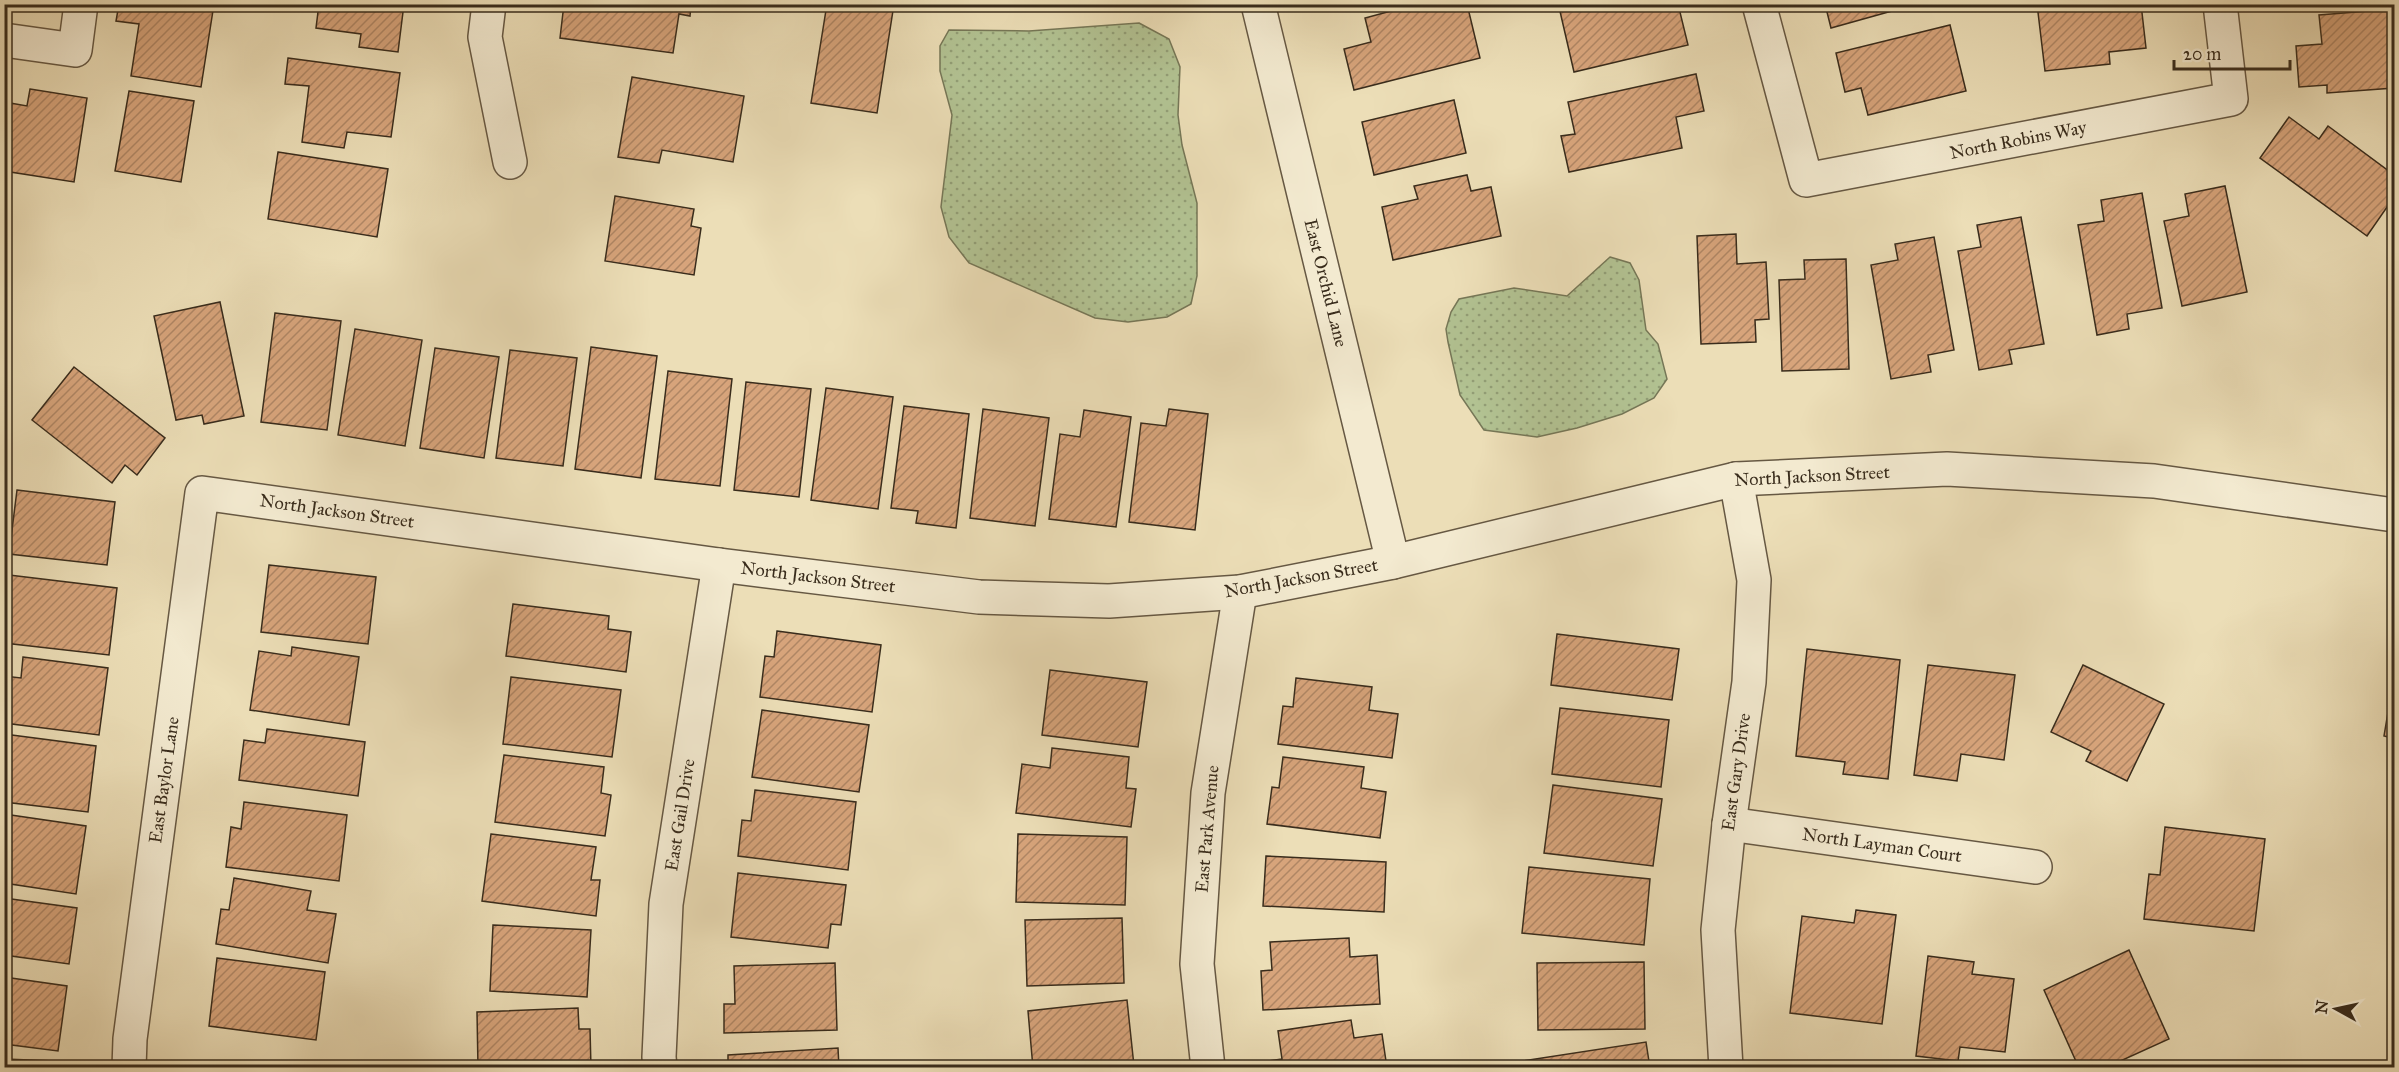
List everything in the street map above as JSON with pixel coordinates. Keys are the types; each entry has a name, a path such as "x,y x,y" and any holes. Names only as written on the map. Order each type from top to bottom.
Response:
{"street":[{"path":"4,40 75,50 81,4"},
{"path":"489,4 485,37 510,162"},
{"name":"East Orchid Lane","path":"1258,4 1393,562"},
{"name":"North Robins Way","path":"1759,4 1806,180 2231,99 2220,4"},
{"name":"North Jackson Street","path":"202,493 718,565 979,597 1109,601 1240,592 1393,562 1736,479 1958,470 2154,481 2394,515"},
{"name":"East Gary Drive","path":"1726,1068 1718,930 1729,824 1749,682 1754,580 1736,479"},
{"name":"East Baylor Lane","path":"129,1068 133,1015 202,493"},
{"name":"East Gail Drive","path":"660,1068 658,1057 666,904 718,565"},
{"name":"East Park Avenue","path":"1208,1068 1197,964 1208,793 1240,592"},
{"name":"North Layman Court","path":"1729,824 2035,867"}],"green space":[{"path":"1139,23 1169,39 1180,67 1178,115 1182,145 1197,203 1197,276 1191,304 1167,317 1128,322 1095,318 969,263 949,237 941,207 952,115 940,71 940,46 949,30 1029,31"},
{"path":"1610,257 1630,263 1639,280 1646,330 1658,344 1667,379 1654,398 1622,414 1537,437 1484,430 1460,395 1448,342 1446,329 1451,312 1459,299 1514,288 1567,296"}],"building":[{"path":"119,4 214,4 201,87 131,76 139,24 116,21"},
{"path":"319,4 404,4 398,52 359,47 361,34 316,28"},
{"path":"564,4 691,4 690,16 679,14 673,53 560,38"},
{"path":"827,4 894,4 877,113 811,103"},
{"path":"1417,4 1467,4 1480,58 1354,90 1344,49 1371,42 1365,18"},
{"path":"1570,4 1659,4 1660,7 1678,4 1688,45 1574,72 1559,7"},
{"path":"1825,4 1917,4 1831,28"},
{"path":"2037,4 2141,4 2146,48 2109,52 2110,64 2045,71"},
{"path":"2394,9 2394,88 2327,93 2327,85 2299,87 2296,46 2322,44 2319,15"},
{"path":"1950,25 1966,91 1868,115 1861,88 1845,92 1836,53"},
{"path":"288,58 400,73 391,137 347,132 344,148 302,142 309,86 285,84"},
{"path":"1696,74 1704,111 1676,117 1682,148 1569,172 1561,136 1575,134 1568,102"},
{"path":"632,77 744,96 733,162 662,150 659,163 618,157"},
{"path":"30,89 87,98 74,182 4,171 4,102 27,106"},
{"path":"129,91 194,101 181,182 115,171"},
{"path":"1454,100 1466,153 1374,175 1362,122"},
{"path":"2289,117 2319,139 2328,126 2394,175 2394,197 2367,236 2260,158"},
{"path":"278,152 388,169 377,237 268,219"},
{"path":"1467,175 1471,191 1491,187 1501,236 1393,260 1382,207 1418,199 1414,186"},
{"path":"2225,186 2247,292 2182,306 2164,221 2189,216 2185,194"},
{"path":"2142,193 2162,308 2127,314 2129,329 2097,335 2078,225 2104,221 2101,200"},
{"path":"615,196 694,209 691,226 701,228 694,275 605,261"},
{"path":"2021,217 2044,344 2009,350 2012,364 1979,370 1958,251 1981,247 1977,225"},
{"path":"1736,234 1737,264 1766,262 1769,319 1755,320 1756,342 1701,344 1697,236"},
{"path":"1934,237 1954,350 1928,355 1931,372 1891,379 1871,265 1898,260 1895,244"},
{"path":"1846,259 1849,369 1782,371 1779,280 1805,279 1804,260"},
{"path":"220,302 244,416 204,424 202,415 176,420 154,316"},
{"path":"275,313 341,321 327,430 261,422"},
{"path":"355,329 422,340 405,446 338,435"},
{"path":"591,347 657,356 641,478 575,469"},
{"path":"435,348 499,357 484,458 420,448"},
{"path":"510,350 577,358 563,466 496,458"},
{"path":"74,367 165,438 137,475 125,465 112,483 32,420"},
{"path":"668,371 732,379 720,486 655,479"},
{"path":"746,382 811,389 799,497 734,490"},
{"path":"826,388 893,397 878,509 811,500"},
{"path":"904,406 969,414 956,528 916,523 918,511 891,508"},
{"path":"983,409 1049,418 1035,526 970,518"},
{"path":"1169,409 1208,414 1195,530 1129,522 1141,423 1166,426"},
{"path":"1084,410 1131,417 1116,527 1049,519 1060,434 1080,437"},
{"path":"17,490 115,502 107,565 9,554"},
{"path":"269,565 376,577 368,644 261,632"},
{"path":"9,575 117,588 109,655 4,643 4,611"},
{"path":"513,604 609,616 608,629 631,632 626,672 506,656"},
{"path":"777,631 881,645 872,712 760,697 765,656 774,657"},
{"path":"1557,634 1679,649 1672,700 1551,685"},
{"path":"292,647 359,657 349,725 250,710 259,651 291,656"},
{"path":"1807,649 1900,660 1888,779 1843,774 1845,762 1796,756"},
{"path":"23,657 108,668 99,735 4,723 4,676 21,678"},
{"path":"1928,665 2015,675 2004,760 1961,754 1957,781 1914,775"},
{"path":"2083,665 2164,704 2127,781 2086,761 2091,751 2051,732"},
{"path":"1050,670 1147,682 1138,747 1042,735"},
{"path":"511,677 621,690 612,757 503,744"},
{"path":"1296,678 1372,687 1369,710 1398,714 1392,758 1278,744 1283,706 1293,707"},
{"path":"1560,708 1669,720 1661,787 1552,774"},
{"path":"762,710 869,725 859,792 752,777"},
{"path":"2388,712 2394,713 2392,738 2384,736"},
{"path":"267,729 365,742 358,796 239,780 244,740 265,743"},
{"path":"4,734 96,746 88,812 4,802"},
{"path":"1052,748 1129,757 1126,788 1136,789 1131,827 1016,813 1022,764 1050,768"},
{"path":"504,755 604,767 601,793 611,795 605,836 495,822"},
{"path":"1283,757 1364,767 1361,788 1386,792 1380,838 1267,824 1272,787 1279,788"},
{"path":"1553,785 1662,799 1653,866 1544,853"},
{"path":"755,790 856,802 848,870 738,856 742,820 751,821"},
{"path":"244,802 347,815 339,881 226,867 231,827 241,829"},
{"path":"4,814 86,826 76,894 4,883"},
{"path":"2165,827 2265,839 2254,931 2144,919 2149,874 2160,875"},
{"path":"491,834 596,847 591,880 600,880 596,916 482,901"},
{"path":"1018,834 1127,837 1125,905 1016,902"},
{"path":"1266,856 1386,862 1384,912 1263,906"},
{"path":"1529,867 1650,879 1644,945 1522,933"},
{"path":"738,873 846,885 841,925 831,924 828,948 731,937"},
{"path":"234,878 311,891 307,910 336,914 328,963 216,944 221,909 229,910"},
{"path":"4,898 77,908 69,964 4,955"},
{"path":"1856,910 1896,915 1882,1024 1790,1013 1802,916 1854,923"},
{"path":"1122,918 1124,983 1027,986 1025,920"},
{"path":"493,925 591,930 587,997 490,991"},
{"path":"1349,938 1350,957 1377,955 1380,1004 1263,1010 1261,971 1272,970 1270,942"},
{"path":"2129,950 2169,1039 2105,1068 2079,1068 2044,990"},
{"path":"1928,956 1974,962 1972,974 2014,979 2005,1052 1960,1047 1958,1061 1916,1056"},
{"path":"217,958 325,972 316,1040 209,1026"},
{"path":"1644,962 1645,1029 1538,1030 1537,963"},
{"path":"835,963 837,1030 724,1033 724,1004 735,1004 734,966"},
{"path":"4,977 67,986 58,1051 4,1044"},
{"path":"1127,1000 1134,1066 1033,1068 1028,1011"},
{"path":"578,1008 579,1029 590,1029 591,1068 478,1068 477,1012"},
{"path":"1351,1020 1354,1038 1382,1034 1387,1068 1270,1068 1269,1061 1282,1059 1278,1031"},
{"path":"1646,1042 1650,1068 1524,1068 1523,1061"},
{"path":"838,1048 839,1068 728,1068 728,1055"},
{"path":"4,1059 55,1061 54,1068 4,1068"}]}
